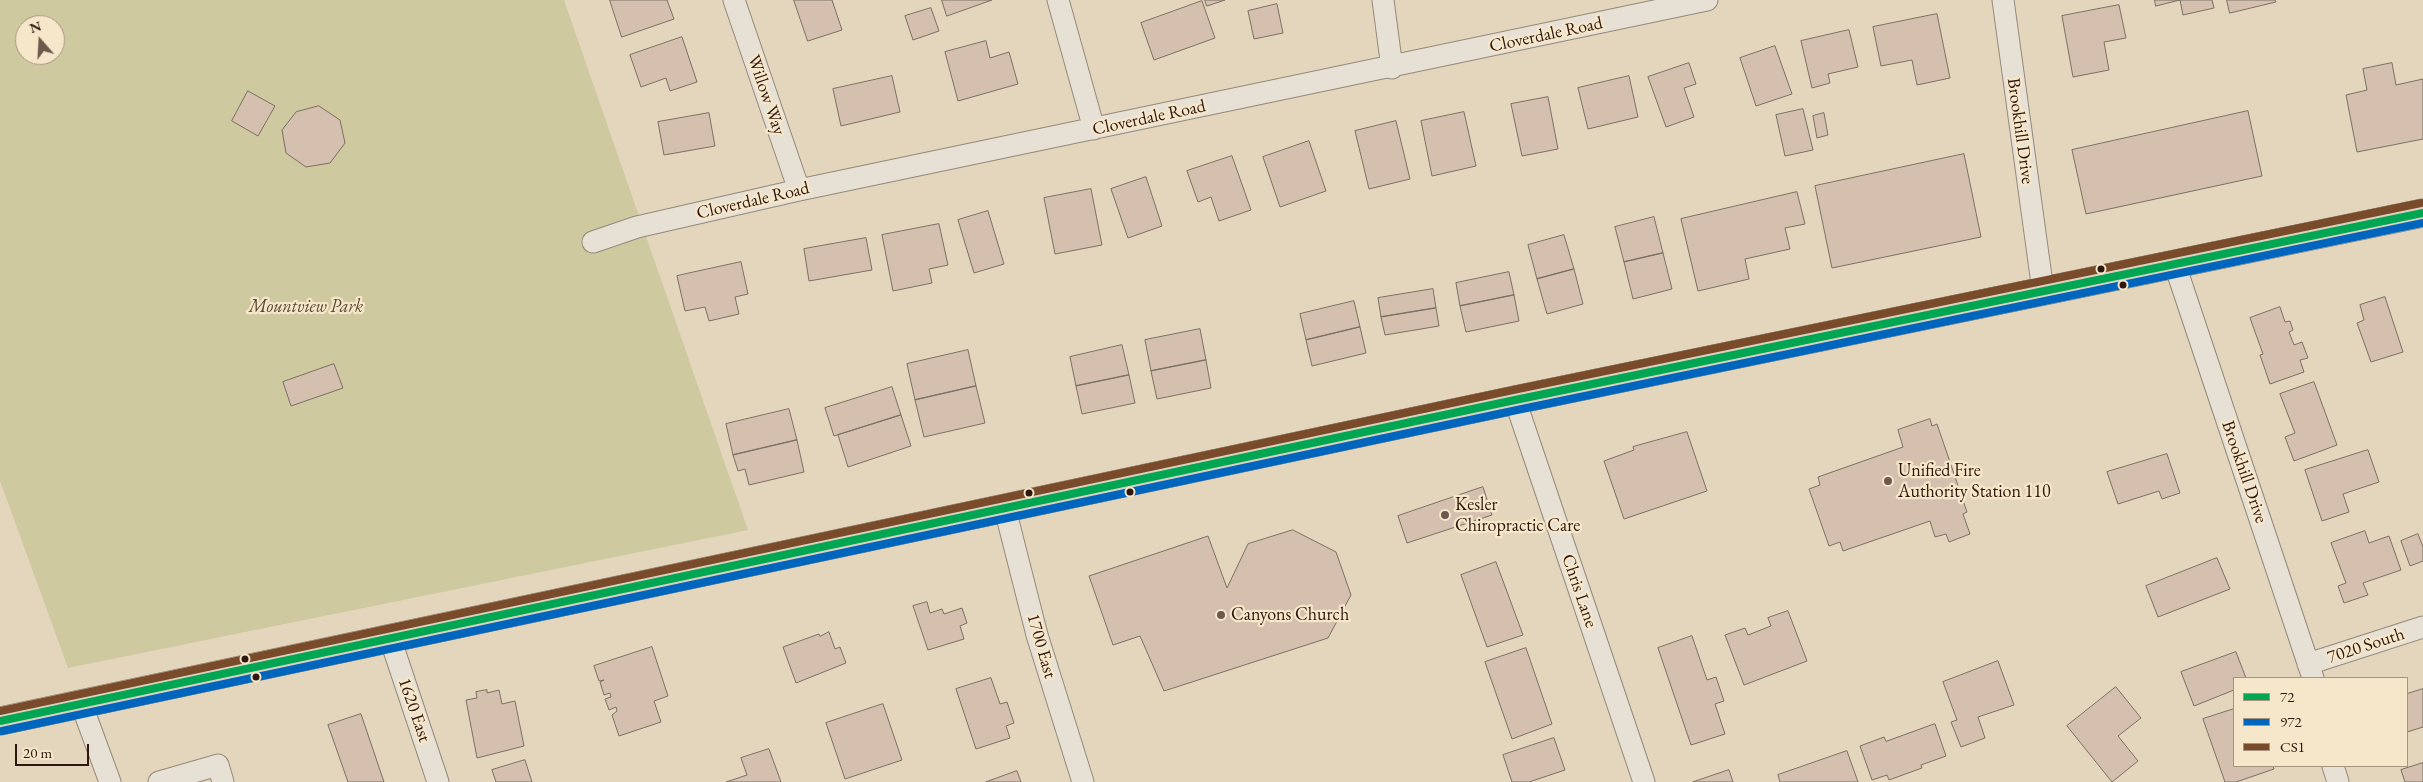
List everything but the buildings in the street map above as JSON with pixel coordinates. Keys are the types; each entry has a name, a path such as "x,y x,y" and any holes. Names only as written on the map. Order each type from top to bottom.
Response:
{"main road":[{"path":"0,721 1515,400 2423,213"}],"street":[{"name":"Willow Way","path":"734,0 799,190"},
{"path":"1058,0 1094,129"},
{"path":"1383,0 1392,68"},
{"name":"Brookhill Drive","path":"2003,0 2043,291"},
{"name":"Cloverdale Road","path":"593,242 637,227 799,190 1392,68 1698,1"},
{"name":"Brookhill Drive","path":"2175,265 2310,671"},
{"name":"Chris Lane","path":"1515,400 1644,782"},
{"name":"1700 East","path":"1005,509 1037,635 1083,782"},
{"name":"7020 South","path":"2310,671 2423,627"},
{"name":"1620 East","path":"390,638 438,782"},
{"path":"81,703 110,782"},
{"path":"159,782 218,765 223,782"},
{"path":"2333,767 2338,782"}],"green space":[{"name":"Mountview Park","path":"0,0 564,0 748,530 68,668 0,481"}],"transit line":[{"name":"CS1","path":"0,711 1513,390 2421,203"},
{"name":"72","path":"0,721 1515,400 2423,213"},
{"name":"972","path":"2,731 1517,410 2423,223"}],"place":[{"name":"Unified Fire Authority Station 110","path":"1888,481"},
{"name":"Kesler Chiropractic Care","path":"1445,515"},
{"name":"Canyons Church","path":"1221,615"}]}
